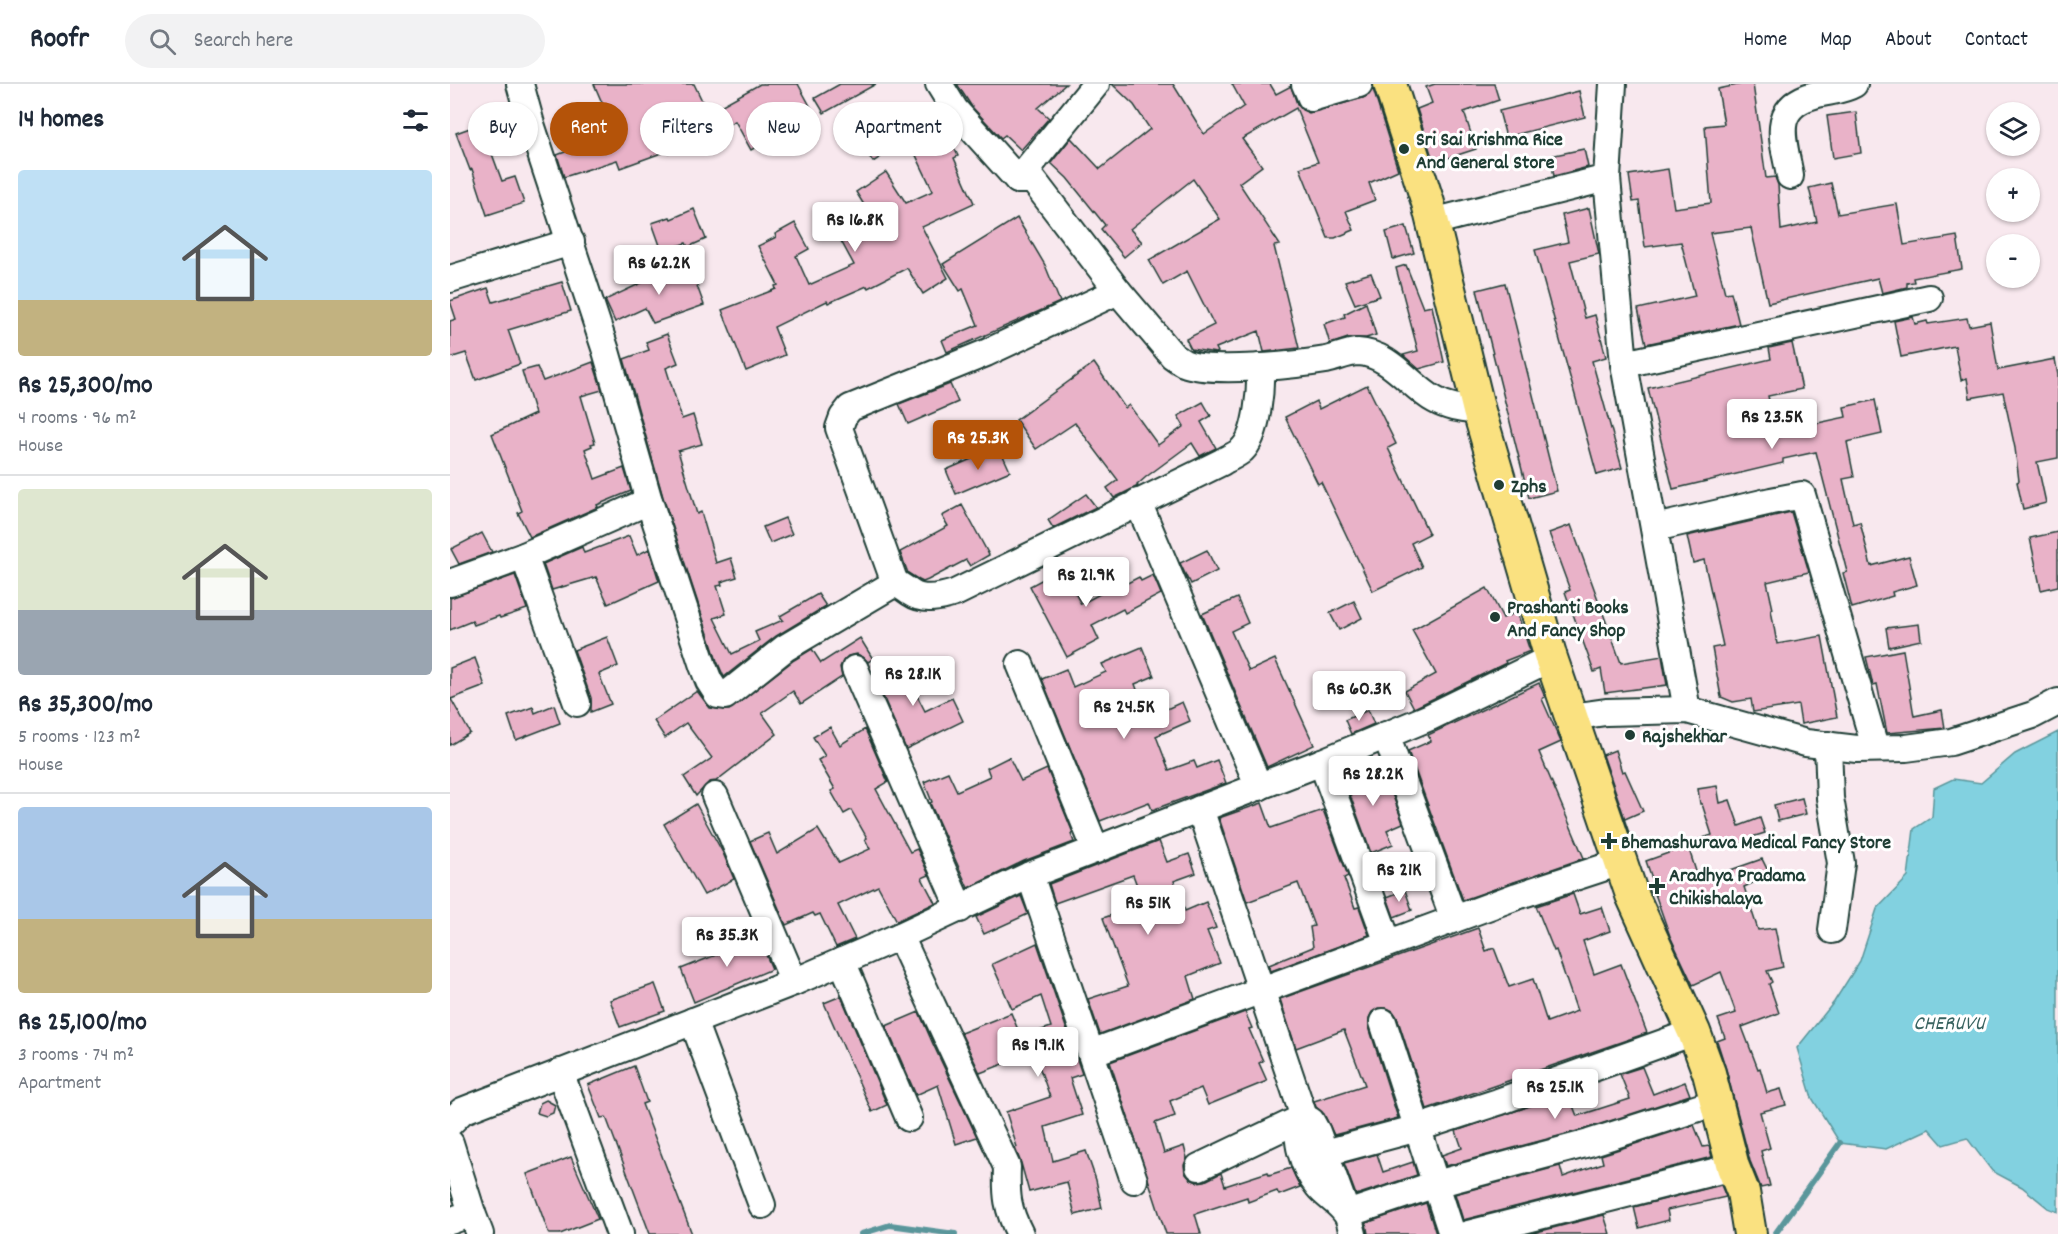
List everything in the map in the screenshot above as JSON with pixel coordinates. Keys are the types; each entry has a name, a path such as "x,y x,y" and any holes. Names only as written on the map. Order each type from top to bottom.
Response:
{"main road":[{"path":"1390,84 1432,222 1479,411 1551,658 1632,895 1694,1032 1709,1073 1733,1167 1743,1192 1750,1234"}],"street":[{"path":"520,84 606,351 649,501 703,666 718,695 725,696 785,648 895,583"},
{"path":"939,84 955,110 1018,180 1033,180 1118,291 1173,356 1184,363 1215,368 1260,367 1326,360 1357,352 1376,357 1393,367 1433,399 1450,408 1479,411"},
{"path":"1018,180 1096,84"},
{"path":"1305,84 1311,98 1359,84"},
{"path":"1613,84 1607,178 1624,364 1688,710"},
{"path":"1790,176 1783,132 1784,116 1799,100 1854,84"},
{"path":"1432,222 1607,178"},
{"path":"450,279 571,242"},
{"path":"1118,291 986,353 850,408 843,417 839,428 895,583 924,598 955,593 1222,462 1244,449 1251,436 1255,418 1261,386 1260,367"},
{"path":"1624,364 1929,298"},
{"path":"1655,528 1802,495 1875,747"},
{"path":"450,583 524,556 649,501"},
{"path":"1138,502 1259,787"},
{"path":"524,556 577,703"},
{"path":"450,1123 462,1111 794,982 960,909 1030,875 1259,787 1430,717 1551,658"},
{"path":"1020,664 1096,850"},
{"path":"855,669 960,909"},
{"path":"1571,717 1606,712 1688,710 1806,743 1857,749 1906,748 1951,742 2033,715 2058,702"},
{"path":"1386,735 1454,919"},
{"path":"1828,746 1830,798 1841,863 1832,930"},
{"path":"1322,762 1388,943"},
{"path":"714,796 794,982"},
{"path":"1200,809 1304,1117 1311,1121 1317,1132 1350,1224"},
{"path":"1091,1053 1454,919 1621,862"},
{"path":"1030,875 1134,1180"},
{"path":"900,936 1007,1167 1007,1204 1020,1234"},
{"path":"842,961 909,1118"},
{"path":"693,1022 762,1205"},
{"path":"1383,1022 1452,1234"},
{"path":"1325,1153 1418,1128 1694,1032"},
{"path":"560,1072 620,1234"},
{"path":"1350,1224 1436,1184 1589,1143 1717,1102"},
{"path":"1198,1167 1304,1117"},
{"path":"1304,1117 1299,1128 1299,1141 1308,1170 1318,1186 1350,1224"},
{"path":"450,1143 467,1223"},
{"path":"1468,1234 1733,1167"}],"water":[{"name":"CHERUVU","path":"2058,732 2058,1212 2048,1208 2022,1187 1992,1171 1967,1138 1943,1145 1929,1129 1886,1149 1840,1143 1812,1098 1797,1048 1834,1002 1860,961 1877,909 1908,877 1914,829 1932,817 1934,788 1953,779 1981,783 2015,754"}],"building":[{"path":"594,84 694,84 703,102 640,102 640,156 653,156 620,168 617,160 564,177 557,156 628,156 628,102 602,102"},
{"path":"760,84 798,84 808,102 746,102 746,141 735,121 734,102 728,102"},
{"path":"840,84 876,84 844,102 833,102 833,108 824,113 821,102 817,102 815,98"},
{"path":"957,84 1066,84 1038,108 1049,118 1021,150 1005,135 1001,138 972,107"},
{"path":"1112,84 1173,84 1204,134 1244,106 1232,84 1270,84 1276,94 1291,86 1297,104 1309,113 1363,98 1373,89 1398,170 1369,183 1375,200 1346,211 1354,230 1335,238 1328,238 1300,168 1318,162 1296,108 1242,139 1262,166 1239,183 1280,245 1274,246 1299,348 1264,352 1259,331 1216,348 1218,352 1216,353 1191,349 1186,339 1214,325 1187,271 1163,285 1149,260 1220,219 1193,179 1130,229 1142,242 1124,257 1101,229 1105,225 1067,178 1051,163 1071,138 1100,169 1150,129 1134,105"},
{"path":"1435,84 1494,84 1499,100 1464,112 1476,149 1436,162 1432,157 1417,109 1432,103 1426,87"},
{"path":"1753,84 1766,178 1775,177 1778,185 1781,230 1817,222 1809,188 1831,183 1838,214 1897,204 1904,245 1957,236 1962,269 1913,278 1914,282 1907,283 1907,287 1882,293 1878,278 1768,303 1751,228 1710,233 1725,293 1731,292 1739,324 1646,344 1638,309 1695,296 1681,242 1645,247 1639,201 1633,202 1629,175 1668,169 1674,208 1711,203 1705,126 1724,124 1718,89"},
{"path":"1579,91 1585,117 1506,137 1499,111"},
{"path":"1856,112 1861,153 1833,158 1827,116"},
{"path":"468,129 468,156 493,156 502,181 515,177 524,203 487,215 472,169 470,170 456,133"},
{"path":"1584,149 1588,167 1554,176 1550,156"},
{"path":"869,156 882,156 873,162"},
{"path":"916,156 958,156 954,158 974,203 922,227 948,278 923,294 907,268 868,288 867,286 828,303 827,301 774,327 785,355 746,371 722,310 776,289 775,286 778,285 758,246 776,237 775,234 795,223 809,249 796,256 809,285 854,265 833,226 866,208 856,192 886,172 906,203 933,191"},
{"path":"1589,208 1599,254 1570,261 1585,318 1595,315 1606,357 1592,361 1622,468 1597,475 1535,250 1568,242 1562,215"},
{"path":"694,209 706,239 688,247 686,243 662,251 652,223 670,217 671,219"},
{"path":"1017,218 1045,265 1060,302 947,352 942,340 978,325 963,289 960,291 943,264"},
{"path":"1406,226 1414,253 1393,259 1386,232"},
{"path":"688,261 704,305 653,323 645,308 615,322 605,300"},
{"path":"1406,265 1423,308 1432,306 1444,362 1419,369 1403,355 1418,351 1396,268"},
{"path":"1371,273 1380,296 1355,304 1345,281"},
{"path":"562,282 571,311 508,330 520,364 476,380 466,353 450,358 450,321 456,319 450,301 488,288 493,302"},
{"path":"1505,283 1557,491 1529,498 1477,290"},
{"path":"1366,303 1376,335 1366,338 1348,338 1330,344 1324,324 1345,317 1344,314"},
{"path":"1913,317 1915,324 1967,318 1969,326 1990,322 1998,370 2055,359 2058,375 2058,458 2037,462 2046,503 2023,509 2017,482 2019,481 2015,448 2003,392 1970,398 1967,378 1961,380 1955,346 1901,357 1894,321"},
{"path":"667,334 678,363 666,368 682,419 693,415 702,444 678,451 697,514 701,512 716,563 731,558 737,577 721,582 722,585 717,586 726,614 714,618 732,654 759,641 755,632 783,620 780,616 818,594 826,606 776,636 724,677 663,497 624,359 649,350 646,342"},
{"path":"1792,343 1802,389 1768,396 1776,432 1846,417 1844,407 1875,400 1882,434 1847,442 1854,477 1843,479 1853,524 1860,522 1871,566 1909,556 1917,585 1892,592 1893,596 1852,608 1843,573 1847,572 1816,452 1783,459 1783,463 1673,489 1648,388 1771,359 1769,348"},
{"path":"593,362 602,390 581,396 595,443 585,449 595,479 624,468 631,491 530,537 518,513 522,511 492,434 535,414 522,371 537,367 543,381"},
{"path":"1094,363 1125,408 1129,405 1158,445 1184,426 1178,416 1203,402 1211,416 1201,422 1216,448 1200,456 1192,443 1146,477 1138,486 1114,498 1107,488 1118,480 1075,423 1036,449 1016,420"},
{"path":"950,384 958,402 908,424 899,404"},
{"path":"1367,385 1396,444 1388,448 1429,534 1411,543 1422,567 1373,591 1321,482 1318,484 1285,417 1316,401 1319,409"},
{"path":"999,447 1010,471 956,494 946,470"},
{"path":"1086,494 1096,507 1053,528 1048,520"},
{"path":"962,505 989,555 970,566 966,560 923,582 908,573 900,552 948,526 942,516"},
{"path":"1791,512 1809,572 1767,582 1777,644 1822,636 1837,717 1801,724 1798,705 1753,712 1751,699 1733,702 1721,697 1712,648 1723,646 1704,560 1693,563 1687,536"},
{"path":"785,518 792,534 770,543 763,527"},
{"path":"1571,525 1621,663 1662,656 1667,685 1605,693 1601,669 1594,672 1565,592 1570,590 1549,533"},
{"path":"2058,532 2058,586 2041,590 2030,538"},
{"path":"482,533 492,552 459,564 451,549"},
{"path":"629,536 637,555 649,549 659,581 608,604 596,577 552,590 543,564 582,547 584,553"},
{"path":"1207,550 1217,571 1191,584 1180,563"},
{"path":"1062,569 1081,604 1111,588 1112,591 1139,577 1141,581 1153,575 1161,594 1125,613 1123,609 1092,625 1099,640 1067,657 1030,586"},
{"path":"515,575 527,609 474,625 472,621 450,630 450,598"},
{"path":"1487,588 1503,618 1517,612 1530,651 1505,661 1506,663 1414,708 1405,691 1436,674 1412,630"},
{"path":"1237,598 1248,623 1231,631 1249,671 1275,659 1314,745 1267,767 1202,614"},
{"path":"1354,601 1362,618 1339,630 1330,613"},
{"path":"1919,624 1921,640 1889,647 1886,628"},
{"path":"607,637 618,666 599,674 611,704 591,712 591,698 574,650"},
{"path":"860,638 873,659 868,662 857,654 848,656 840,667 842,677 801,704 793,691 762,713 777,734 716,781 709,782 696,796 684,777 712,758 686,723 665,738 654,721 697,691 710,708 729,710 812,649 821,663"},
{"path":"1142,647 1154,676 1135,684 1147,718 1182,702 1190,721 1156,736 1169,770 1194,761 1197,768 1217,760 1226,783 1152,810 1149,802 1100,821 1042,679 1066,669 1073,687 1106,672 1102,664"},
{"path":"1903,650 1914,716 1942,710 1945,728 1887,733 1877,684 1873,685 1866,657"},
{"path":"475,658 485,686 451,699 470,733 450,745 450,668"},
{"path":"893,658 908,678 925,711 952,698 963,721 906,749 872,671"},
{"path":"1539,683 1545,697 1542,699 1561,742 1539,752 1584,858 1463,900 1408,751 1431,741 1428,735"},
{"path":"554,705 560,723 516,740 508,716 533,707 535,713"},
{"path":"1368,710 1374,724 1351,734 1345,720"},
{"path":"830,727 840,745 865,729 888,782 876,789 910,852 917,849 929,875 922,878 935,903 897,921 878,886 838,905 855,939 836,947 820,914 815,916 813,913 786,925 750,841 768,833 777,854 818,829 839,863 870,849 865,839 867,838 851,810 844,814 831,791 835,789 818,760 825,756 813,737"},
{"path":"1615,750 1622,772 1625,771 1643,811 1625,819 1603,755"},
{"path":"1009,757 1021,781 1047,769 1073,833 1071,834 1074,842 1024,861 968,888 930,803 932,802 924,782 948,772 957,791 990,776 987,768"},
{"path":"1353,765 1360,782 1384,772 1403,823 1387,830 1393,844 1371,853 1341,770"},
{"path":"1717,786 1720,803 1730,800 1739,826 1760,818 1765,833 1752,837 1755,843 1697,843 1697,840 1712,835 1702,804 1700,804 1698,789"},
{"path":"1802,798 1806,814 1778,821 1774,805"},
{"path":"1262,803 1271,828 1323,810 1348,876 1344,878 1355,908 1359,907 1369,935 1271,971 1269,965 1313,947 1310,927 1314,926 1298,883 1247,902 1219,818"},
{"path":"696,804 723,853 734,879 704,895 664,824"},
{"path":"1159,841 1167,862 1189,854 1196,873 1174,881 1185,911 1206,902 1216,928 1207,931 1220,963 1188,976 1195,999 1100,1034 1088,999 1128,986 1103,918 1144,904 1133,875 1055,903 1049,884"},
{"path":"1688,846 1699,881 1762,859 1770,875 1744,887 1758,930 1775,928 1783,967 1767,971 1779,1013 1742,1027 1758,1069 1760,1068 1767,1093 1781,1089 1786,1105 1760,1112 1770,1148 1761,1151 1770,1186 1761,1188 1750,1161 1717,1041 1725,1038 1718,1019 1736,1013 1721,972 1693,985 1670,936 1646,861"},
{"path":"1414,854 1422,876 1401,884 1393,862"},
{"path":"1405,890 1412,910 1394,917 1387,897"},
{"path":"1573,894 1580,914 1602,907 1610,931 1583,941 1594,974 1621,964 1647,1033 1427,1109 1397,1017 1387,1008 1378,1008 1369,1018 1369,1027 1398,1118 1334,1135 1324,1114 1316,1107 1314,1101 1365,1085 1344,1030 1296,1048 1280,999 1478,928 1486,951 1494,948 1509,987 1533,979 1547,1022 1577,1011 1556,950 1554,951 1536,906"},
{"path":"1021,896 1028,914 984,934 976,917"},
{"path":"757,934 772,969 694,1002 681,969 726,951 724,948"},
{"path":"1037,943 1082,1074 1070,1078 1082,1115 1045,1127 1053,1161 1086,1151 1102,1208 1075,1215 1067,1182 1029,1192 1006,1112 1050,1097 1035,1055 1033,1056 1032,1053 980,1073 961,1033 1011,1013 1021,1037 1051,1027 1041,996 1012,1009 992,964"},
{"path":"655,984 665,1011 620,1027 610,1000"},
{"path":"841,996 887,1105 872,1112 824,1003"},
{"path":"919,1012 977,1137 956,1144 938,1085 916,1095 886,1026"},
{"path":"1245,1012 1252,1028 1249,1029 1263,1061 1259,1063 1267,1081 1208,1105 1201,1088 1170,1101 1175,1116 1155,1123 1164,1153 1184,1146 1187,1158 1184,1165 1185,1173 1197,1182 1205,1181 1221,1173 1225,1186 1268,1172 1269,1175 1291,1168 1300,1187 1279,1195 1277,1191 1248,1202 1247,1197 1195,1214 1201,1234 1166,1234 1110,1062"},
{"path":"634,1066 647,1102 642,1104 692,1234 650,1234 606,1117 601,1118 588,1085"},
{"path":"1642,1067 1653,1094 1685,1082 1690,1095 1585,1129 1446,1166 1442,1155 1462,1148 1456,1131 1568,1093 1577,1116 1630,1099 1620,1074"},
{"path":"546,1100 555,1105 553,1113 546,1116 537,1113 540,1103"},
{"path":"1694,1125 1703,1147 1709,1146 1712,1157 1463,1220 1455,1194 1560,1166 1563,1177 1603,1163 1601,1155"},
{"path":"1377,1154 1383,1172 1413,1162 1417,1175 1356,1195 1344,1163"},
{"path":"571,1157 598,1219 560,1234 549,1234 527,1174"},
{"path":"1721,1185 1726,1197 1667,1210 1669,1220 1639,1228 1634,1207"},
{"path":"1426,1203 1436,1234 1368,1234 1366,1223"},
{"path":"1604,1215 1610,1234 1529,1234"}],"waterway":[{"path":"1775,1234 1840,1143"},
{"path":"861,1234 890,1225 955,1234"}],"place":[{"name":"Sri Sai Krishma Rice And General Store","path":"1404,149"},
{"name":"Zphs","path":"1499,485"},
{"name":"Prashanti Books And Fancy Shop","path":"1495,617"},
{"name":"Rajshekhar","path":"1630,735"},
{"name":"Bhemashwrava Medical Fancy Store","path":"1609,841"},
{"name":"Aradhya Pradama Chikishalaya","path":"1657,886"}]}
